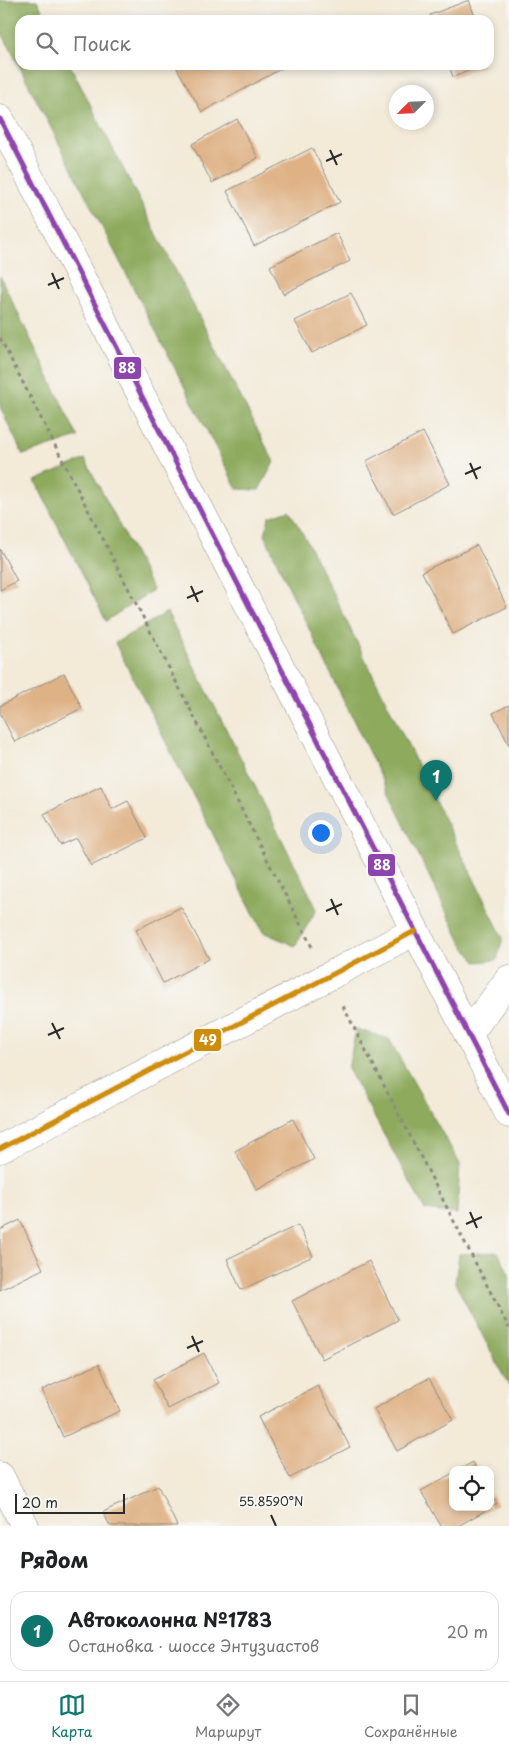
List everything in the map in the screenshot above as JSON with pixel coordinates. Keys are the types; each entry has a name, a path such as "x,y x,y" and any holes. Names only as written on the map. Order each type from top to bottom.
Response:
{"main road":[{"path":"0,119 509,1114"},
{"path":"0,1149 415,931"},
{"path":"468,1034 509,979"},
{"path":"0,1476 25,1526"}],"path":[{"path":"0,338 509,1328"}],"green space":[{"path":"0,0 37,0 44,15 15,15 15,58 0,29"},
{"path":"21,70 73,70 274,462 259,490 237,489"},
{"path":"0,276 78,437 23,455 0,407"},
{"path":"85,459 153,590 106,621 35,481"},
{"path":"289,510 306,539 503,938 497,960 476,962 461,942 281,571 265,535 269,517"},
{"path":"167,612 317,909 295,946 263,932 115,643"},
{"path":"356,1029 389,1039 460,1164 457,1214 425,1210 348,1069"},
{"path":"498,1252 509,1274 509,1386 455,1283 459,1254"}],"building":[{"path":"469,0 474,15 430,15"},
{"path":"178,70 279,70 202,112"},
{"path":"451,70 471,70 453,77"},
{"path":"237,119 258,158 212,183 192,144"},
{"path":"312,148 340,202 254,246 227,191"},
{"path":"337,233 350,261 283,294 270,266"},
{"path":"351,293 367,325 312,353 295,321"},
{"path":"423,432 450,484 393,514 366,461"},
{"path":"477,545 507,607 453,634 422,572"},
{"path":"0,549 17,581 0,590"},
{"path":"64,673 82,708 15,742 0,713 0,706"},
{"path":"509,705 509,745 493,713"},
{"path":"101,786 112,809 128,801 147,838 91,866 76,838 60,845 44,814"},
{"path":"181,907 209,959 163,983 136,930"},
{"path":"293,1119 314,1159 257,1190 235,1151"},
{"path":"20,1220 43,1269 0,1290 0,1230"},
{"path":"298,1225 313,1256 241,1290 227,1259"},
{"path":"369,1261 398,1320 322,1359 292,1301"},
{"path":"204,1353 219,1383 168,1409 153,1380"},
{"path":"99,1364 120,1411 63,1437 42,1390"},
{"path":"429,1378 453,1420 397,1451 374,1409"},
{"path":"318,1386 350,1447 290,1478 258,1417"},
{"path":"473,1462 475,1466 466,1466"},
{"path":"449,1475 449,1511 485,1511 458,1526 441,1526 421,1491"},
{"path":"158,1486 177,1526 110,1526 103,1512"}],"transit line":[{"name":"88","path":"0,119 509,1114"},
{"name":"49","path":"0,1149 415,931"}],"place":[{"name":"Автоколонна №1783","path":"436,801"}]}
